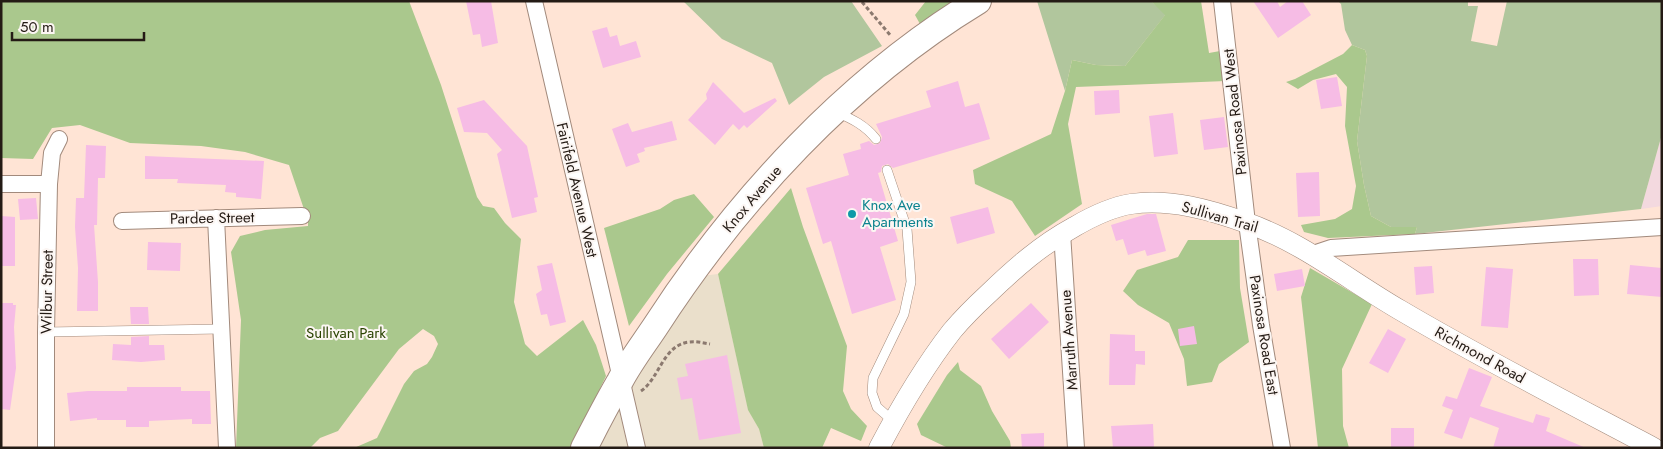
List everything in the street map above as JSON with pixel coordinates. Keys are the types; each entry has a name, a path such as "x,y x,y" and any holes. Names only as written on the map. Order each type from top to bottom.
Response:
{"main road":[{"name":"Knox Avenue","path":"584,448 623,391 669,305 704,256 786,159 834,111 875,74 978,1"}],"street":[{"name":"Fairifeld Avenue West","path":"534,1 637,448"},
{"name":"Paxinosa Road West","path":"1222,1 1247,223"},
{"name":"Wilbur Street","path":"46,448 49,184 52,153 60,139"},
{"path":"1,184 49,184"},
{"name":"Sullivan Trail","path":"879,448 910,393 952,331 970,311 1030,255 1062,233 1106,212 1130,204 1161,202 1186,206 1247,223 1276,235 1310,255"},
{"name":"Pardee Street","path":"122,221 302,216"},
{"path":"216,218 227,448"},
{"name":"Paxinosa Road East","path":"1247,223 1261,326 1282,448"},
{"path":"1310,255 1331,248 1662,227"},
{"name":"Marruth Avenue","path":"1062,233 1076,448"},
{"name":"Richmond Road","path":"1310,255 1474,352 1654,448"}],"lane":[{"path":"834,111 857,122 876,139"},
{"path":"887,170 907,229 911,282 904,314 873,378 872,393 876,407 893,421"},
{"path":"46,332 221,329"}],"path":[{"path":"862,2 904,52"},
{"path":"623,391 647,387 662,362 674,348 689,342 710,344"}],"shaded area":[{"path":"1662,134 1662,206 1641,209"},
{"path":"718,274 748,409 759,429 764,448 595,448 667,318 701,276"}],"green space":[{"name":"Sullivan Park","path":"1,1 409,1 441,85 477,197 483,206 494,208 505,223 521,239 514,302 525,344 537,356 583,320 596,345 606,376 571,448 354,448 377,438 404,384 414,371 427,364 432,357 438,344 434,336 423,329 399,349 338,431 320,438 310,448 236,448 241,320 231,252 240,236 265,230 308,226 289,165 245,152 201,146 130,143 80,125 52,128 33,159 1,158"},
{"path":"683,1 851,1 882,46 824,77 789,105 772,63 722,39"},
{"path":"926,1 956,1 920,24 915,15"},
{"path":"1037,1 1151,1 1166,14 1125,66 1096,65 1072,60 1065,91"},
{"path":"1151,1 1201,1 1209,53 1220,51 1226,81 1076,87 1068,124 1082,204 1035,236 1012,201 975,184 973,170 1051,134 1065,91 1072,60 1096,65 1125,66 1165,15"},
{"path":"1338,1 1468,1 1468,6 1478,6 1471,41 1497,46 1507,1 1662,1 1662,134 1641,209 1415,234 1417,227 1391,227 1371,216 1357,141 1367,56 1365,50 1352,45 1345,30 1341,4"},
{"path":"1352,45 1365,50 1367,56 1357,141 1371,216 1391,227 1417,227 1415,234 1328,238 1304,232 1301,225 1335,219 1352,209 1356,186 1345,126 1347,87 1336,74 1313,80 1298,89 1286,82 1343,54"},
{"path":"791,188 803,227 847,346 843,391 851,409 867,426 861,441 831,428 822,448 764,448 759,429 748,410 718,274"},
{"path":"694,194 714,217 667,274 629,326 604,228 660,209 674,200"},
{"path":"1188,240 1239,240 1240,288 1249,342 1219,364 1212,382 1187,386 1184,359 1169,323 1138,305 1123,291 1137,270 1178,257"},
{"path":"1310,268 1372,304 1342,369 1343,426 1349,448 1318,448 1301,297"},
{"path":"958,362 960,370 981,386 992,411 1010,441 1011,448 948,448 921,435 917,424 947,375"}],"building":[{"path":"466,1 491,1 498,43 482,47 480,34 473,35"},
{"path":"1253,1 1277,1 1280,7 1288,1 1302,1 1311,15 1278,38"},
{"path":"607,27 610,37 617,35 620,46 636,41 641,57 603,68 592,31"},
{"path":"1337,77 1342,106 1321,109 1316,80"},
{"name":"Knox Ave Apartments","path":"958,81 965,107 979,103 990,139 893,168 888,164 882,166 881,172 878,173 898,241 880,247 896,300 852,314 831,241 823,244 806,188 849,175 843,154 861,149 860,144 869,141 874,145 880,143 882,137 876,124 931,107 926,91"},
{"path":"713,82 744,113 775,98 777,101 747,128 744,125 739,130 733,124 715,145 688,120 707,99 706,94"},
{"path":"1119,90 1120,113 1095,115 1094,91"},
{"path":"484,100 527,146 538,197 534,198 537,212 512,218 497,154 502,150 487,133 464,132 457,108"},
{"path":"1173,113 1178,154 1154,157 1149,116"},
{"path":"1224,117 1228,147 1204,150 1200,120"},
{"path":"672,121 677,140 644,148 645,151 637,154 640,162 626,167 612,129 628,123 632,132"},
{"path":"86,145 106,146 105,178 98,178 97,225 94,225 98,311 77,311 76,198 84,198"},
{"path":"145,156 264,161 261,199 236,197 236,193 225,192 226,185 177,183 178,179 145,179"},
{"path":"1319,172 1320,216 1298,217 1296,173"},
{"path":"36,198 38,219 20,220 18,199"},
{"path":"988,207 995,233 957,244 950,217"},
{"path":"1147,214 1156,214 1166,251 1147,256 1145,250 1128,255 1123,239 1116,241 1111,225"},
{"path":"1,216 15,217 15,266 1,266"},
{"path":"148,242 181,243 180,271 147,270"},
{"path":"1573,259 1598,259 1599,295 1574,296"},
{"path":"552,263 566,322 550,326 547,314 541,315 536,294 542,290 537,266"},
{"path":"1630,265 1662,268 1662,297 1627,294"},
{"path":"1432,266 1434,293 1416,295 1414,267"},
{"path":"1486,267 1513,269 1508,328 1481,326"},
{"path":"1302,269 1305,286 1277,291 1274,274"},
{"path":"1,303 13,303 13,305 16,305 14,327 16,368 10,410 1,409"},
{"path":"1031,303 1049,322 1009,359 991,339"},
{"path":"130,307 148,307 149,324 131,324"},
{"path":"1194,326 1197,344 1180,346 1178,329"},
{"path":"1388,329 1406,339 1388,373 1369,363"},
{"path":"1110,334 1135,335 1135,351 1145,351 1145,365 1136,364 1135,385 1109,385"},
{"path":"149,336 149,345 164,345 165,360 141,362 112,360 113,344 131,345 131,337"},
{"path":"727,355 741,433 699,440 692,398 681,400 677,378 688,376 685,364"},
{"path":"1469,368 1492,377 1480,406 1533,423 1536,414 1550,418 1546,431 1586,448 1493,448 1499,428 1470,417 1462,439 1444,433 1453,410 1442,406 1446,396 1457,399"},
{"path":"127,387 181,387 181,391 210,391 211,424 192,424 192,419 149,421 149,427 126,427 126,420 97,420 97,418 70,421 67,393 127,391"},
{"path":"1153,424 1154,448 1113,448 1111,426"},
{"path":"1391,428 1414,428 1414,448 1391,448"},
{"path":"1044,433 1044,448 1022,448 1021,434"}],"place":[{"name":"Knox Ave Apartments","path":"852,214"}]}
